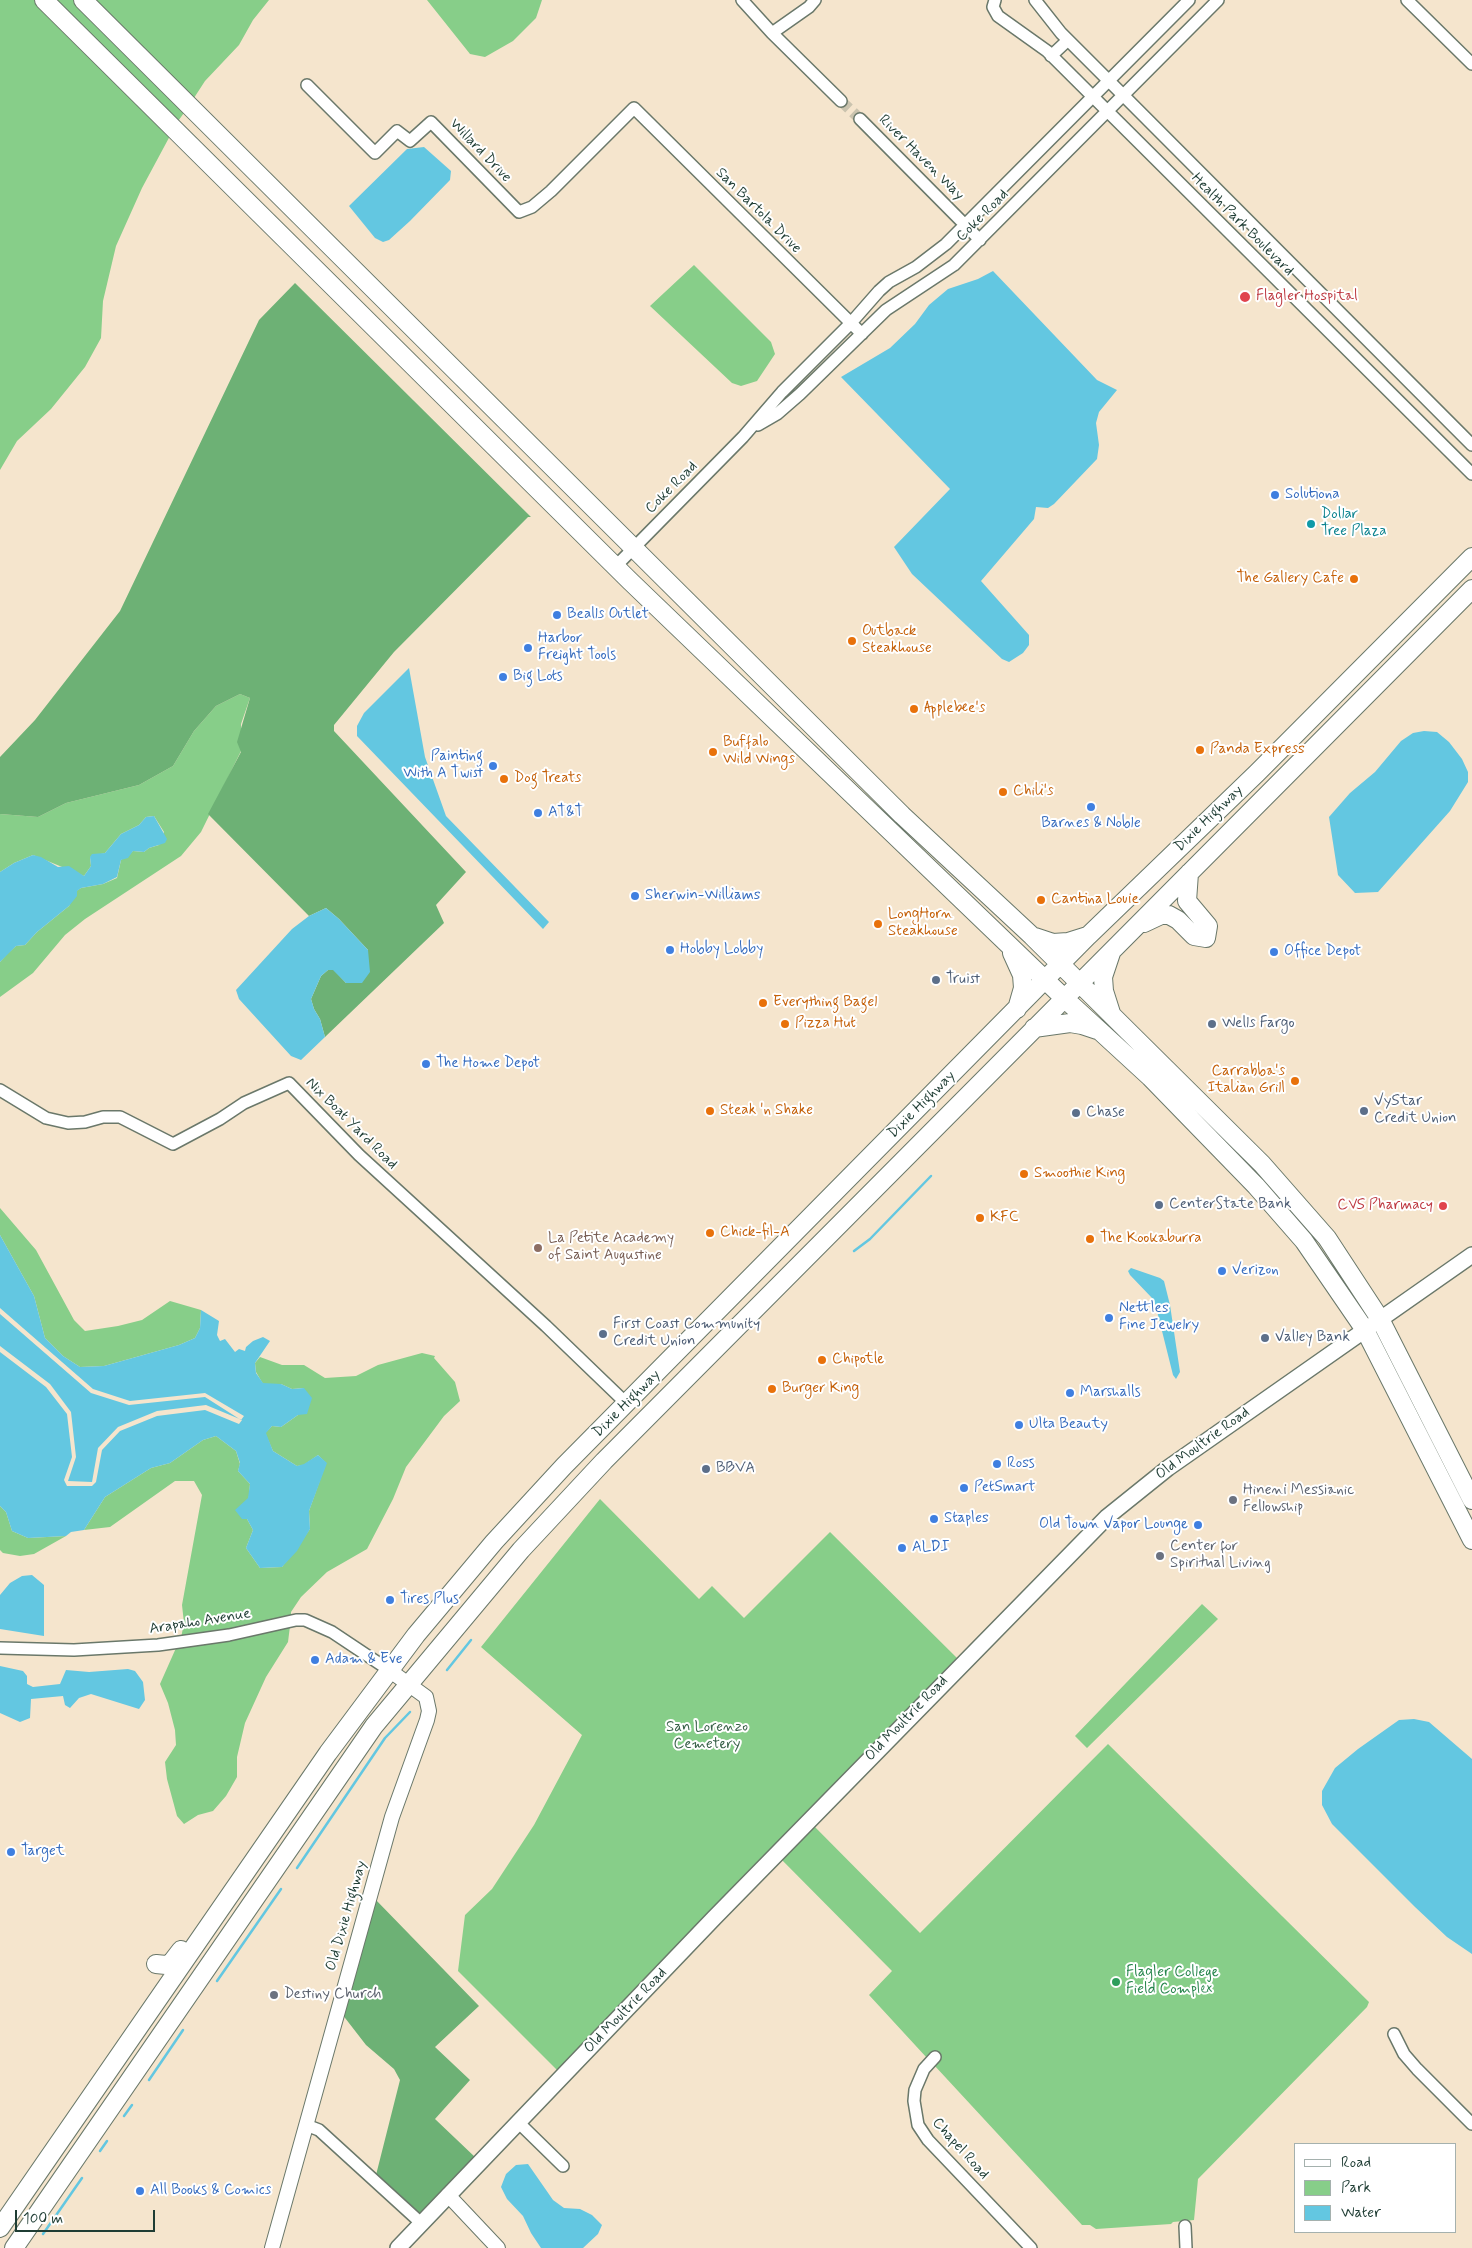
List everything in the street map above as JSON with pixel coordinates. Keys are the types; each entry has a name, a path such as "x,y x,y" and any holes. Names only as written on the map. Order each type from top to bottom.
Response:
{"main road":[{"path":"44,0 615,567 846,790 1156,1084 1229,1157 1304,1240 1365,1330 1472,1540"},
{"path":"83,0 902,815 1032,936 1243,1143 1282,1185 1327,1238 1380,1319 1472,1500"},
{"name":"Dixie Highway","path":"276,1828 389,1670 494,1542 584,1447 1060,964 1257,773 1472,556"},
{"name":"Dixie Highway","path":"103,2119 374,1726 480,1597 542,1526 1079,982 1138,926 1472,589"},
{"path":"846,790 866,800 889,820 899,819 902,815"},
{"path":"1138,926 1161,915 1169,915 1178,920 1194,936 1206,938 1208,926 1187,901 1189,873"},
{"path":"1032,936 1053,943 1068,942 1088,936"},
{"path":"1006,942 1022,976 1023,988 1016,1010"},
{"path":"1111,1013 1104,991 1103,978 1106,964 1113,949"},
{"path":"1034,1028 1070,1023 1082,1025 1103,1034"},
{"path":"1229,1157 1243,1143"},
{"name":"Old Moultrie Road","path":"398,2248 835,1794 1107,1517 1168,1468 1472,1255"},
{"path":"644,1413 644,1398 754,1285 759,1270"},
{"path":"627,1404 636,1411 644,1413 663,1403"},
{"path":"542,1526 559,1500 622,1431 628,1419 627,1404"},
{"path":"410,1684 406,1674 408,1662 419,1644 476,1573 570,1472 580,1460 584,1447"},
{"path":"0,2227 276,1828"},
{"path":"156,1964 166,1965 171,1963 256,1844 276,1828"},
{"path":"189,1992 186,1985 187,1974 233,1908 251,1864"},
{"path":"14,2248 103,2119 113,2094 169,2008 173,1994 171,1980"},
{"path":"80,2153 73,2142 74,2135 113,2075 130,2041"}],"street":[{"path":"742,0 772,33 841,101"},
{"path":"772,33 809,7 815,0"},
{"name":"Health Park Boulevard","path":"995,0 993,7 998,16 1051,56 1472,474"},
{"name":"Health Park Boulevard","path":"1035,0 1068,40 1471,444"},
{"name":"Coke Road","path":"615,567 750,430 782,392 889,282 931,256 966,224 1189,0"},
{"name":"Coke Road","path":"750,430 777,414 886,310 947,270 980,240 1218,0"},
{"path":"1408,0 1472,62"},
{"path":"1051,56 1068,40"},
{"name":"Willard Drive","path":"307,85 375,153 397,131 410,141 431,122 519,212 532,207 551,191 634,108"},
{"name":"San Bartola Drive","path":"634,108 862,334"},
{"name":"River Haven Way","path":"860,120 980,240"},
{"path":"1257,261 1272,246"},
{"path":"1330,333 1345,317"},
{"path":"1374,376 1388,362"},
{"path":"1455,457 1471,444"},
{"path":"1257,773 1273,790"},
{"name":"Nix Boat Yard Road","path":"0,1090 46,1118 68,1123 85,1122 103,1117 120,1117 173,1144 220,1119 244,1102 289,1083 359,1155 546,1326 627,1404"},
{"name":"Arapaho Avenue","path":"0,1648 74,1650 158,1645 229,1636 296,1620 305,1620 332,1632 389,1670"},
{"name":"Old Dixie Highway","path":"272,2248 392,1817 427,1720 426,1697 389,1670"},
{"path":"171,1980 189,1992"},
{"path":"1394,2034 1404,2054 1472,2124"},
{"name":"Chapel Road","path":"935,2057 924,2069 915,2090 914,2101 918,2124 928,2140 1032,2248"},
{"path":"518,2122 563,2166"},
{"path":"306,2125 319,2130 421,2223"},
{"path":"448,2195 498,2248"},
{"path":"1184,2226 1186,2248"}],"green space":[{"path":"0,0 36,0 171,134 142,188 116,246 103,301 101,338 85,367 51,409 17,441 0,470"},
{"path":"51,0 75,0 186,110 176,124"},
{"path":"91,0 269,0 253,20 239,45 205,81 192,101"},
{"path":"427,0 542,0 536,18 513,41 485,57 470,54"},
{"path":"694,265 771,342 775,354 757,381 741,386 732,383 650,306"},
{"path":"295,283 531,517 528,517 394,652 334,725 334,731 466,872 436,905 444,923 325,1037 320,1019 311,999 321,976 328,970 334,970 346,983 368,950 326,908 309,916 208,814 241,752 237,742 250,698 240,694 216,706 194,731 173,766 139,785 66,803 38,817 0,814 0,757 35,720 120,611 259,320"},
{"path":"240,694 250,698 241,724 241,751 201,832 181,856 85,919 65,935 33,973 0,997 0,962 7,954 16,946 25,945 37,932 69,906 76,891 117,878 121,860 133,851 144,852 149,848 159,845 164,832 154,816 146,817 139,825 121,834 105,853 90,857 91,866 84,876 33,855 14,863 0,872 0,814 38,817 66,803 139,785 173,766 194,731 216,706"},
{"path":"0,1208 36,1250 74,1320 85,1331 142,1320 170,1301 201,1310 200,1328 195,1338 179,1345 104,1366 80,1367 63,1356 45,1338 34,1296 0,1235"},
{"path":"422,1353 435,1356 434,1358 455,1382 460,1401 444,1416 406,1467 393,1499 367,1549 327,1572 301,1597 291,1612 291,1616 229,1630 181,1638 184,1623 182,1605 202,1495 194,1481 175,1481 110,1527 84,1530 105,1497 151,1468 170,1463 203,1440 216,1436 236,1451 240,1464 238,1471 250,1484 247,1519 253,1530 246,1548 260,1568 282,1567 310,1529 309,1511 326,1463 318,1455 304,1465 297,1466 273,1451 265,1433 272,1426 281,1427 298,1415 304,1388 292,1389 281,1384 263,1384 256,1372 255,1363 260,1357 282,1365 304,1365 325,1378 356,1376 378,1365"},
{"name":"San Lorenzo Cemetery","path":"600,1499 699,1599 712,1586 744,1618 830,1532 957,1658 557,2070 458,1971 465,1915 492,1889 534,1825 582,1735 481,1647"},
{"path":"0,1506 6,1512 12,1531 28,1538 66,1536 34,1554 20,1556 3,1553 0,1550"},
{"path":"1202,1604 1218,1619 1087,1748 1075,1736"},
{"path":"290,1626 288,1642 266,1677 245,1723 237,1757 237,1777 226,1796 213,1811 198,1815 184,1824 177,1816 167,1779 165,1762 176,1745 175,1730 168,1703 160,1684 176,1648 229,1640"},
{"name":"Flagler College Field Complex","path":"1108,1744 1369,2002 1367,2007 1198,2179 1194,2220 1173,2222 1171,2224 1096,2229 1090,2225 1082,2225 934,2065 941,2057 935,2051 927,2058 869,1995 892,1971 777,1855 809,1821 920,1933"},
{"path":"375,1899 479,2006 435,2047 470,2080 435,2119 476,2158 422,2216 376,2175 400,2080 394,2069 366,2045 342,2014"}],"water":[{"path":"424,147 451,171 450,180 410,221 389,240 383,242 375,238 349,206 407,149"},
{"path":"993,271 1097,380 1117,390 1099,412 1096,423 1099,445 1097,459 1054,504 1048,508 1036,507 1034,519 981,581 1029,635 1029,645 1023,653 1009,662 1002,659 912,574 894,547 950,489 841,377 890,348 915,324 929,305 948,289 978,279"},
{"path":"409,668 425,757 446,816 549,922 543,929 357,736 357,726 364,713"},
{"path":"1424,731 1437,732 1449,742 1462,759 1468,772 1468,782 1450,811 1378,892 1355,893 1338,875 1329,817 1350,793 1375,772 1401,741 1413,733"},
{"path":"154,816 167,839 165,843 149,848 144,852 133,851 128,858 121,860 117,877 103,884 81,888 77,891 77,896 69,906 37,932 25,945 16,946 0,962 0,872 14,863 33,855 41,857 58,867 69,866 84,876 91,866 90,857 92,854 105,853 121,834 139,825 146,817"},
{"path":"326,908 368,950 370,972 362,983 346,983 333,970 328,970 321,976 311,999 320,1019 325,1037 301,1060 291,1056 239,999 236,990 292,929 309,916"},
{"path":"0,1235 34,1296 45,1338 63,1356 80,1367 104,1366 179,1345 195,1338 200,1328 201,1310 219,1321 217,1335 220,1341 225,1339 235,1352 239,1349 245,1351 246,1347 253,1341 263,1337 270,1341 255,1363 256,1373 263,1383 281,1384 292,1389 304,1388 312,1398 307,1414 298,1415 281,1427 272,1426 266,1433 273,1451 297,1466 318,1455 327,1463 309,1511 310,1529 297,1551 282,1567 260,1568 246,1548 253,1530 247,1519 242,1519 235,1510 248,1498 250,1484 238,1471 240,1463 236,1451 216,1436 203,1440 170,1463 151,1468 105,1497 84,1530 71,1532 66,1536 28,1538 12,1531 6,1512 0,1506 0,1352 46,1387 67,1414 72,1457 64,1480 67,1486 92,1486 96,1482 102,1450 120,1431 157,1416 205,1410 239,1424 244,1416 205,1393 130,1401 93,1389 0,1308"},
{"path":"1131,1268 1164,1281 1170,1305 1180,1372 1176,1379 1173,1375 1156,1307 1152,1298 1130,1275 1128,1271"},
{"path":"0,1314 91,1393 129,1405 205,1397 239,1419 206,1405 157,1411 118,1427 98,1448 92,1482 68,1481 76,1457 71,1412 50,1384 0,1346"},
{"path":"32,1575 44,1585 44,1636 0,1629 0,1595 10,1583 22,1576"},
{"path":"0,1666 23,1671 27,1676 27,1684 33,1687 60,1684 66,1670 89,1672 128,1669 135,1671 143,1682 145,1700 139,1709 91,1694 79,1698 70,1708 65,1705 63,1696 31,1699 30,1718 20,1722 0,1713"},
{"path":"1414,1719 1429,1722 1472,1759 1472,1954 1447,1937 1415,1907 1332,1824 1322,1805 1322,1791 1335,1768 1399,1720"},
{"path":"528,2164 553,2200 564,2208 580,2209 592,2215 602,2225 598,2234 583,2248 541,2248 523,2216 507,2199 501,2187 506,2174 516,2165"}],"waterway":[{"path":"854,1251 870,1239 931,1176"},
{"path":"447,1670 471,1640"},
{"path":"297,1868 385,1738 410,1712"},
{"path":"217,1981 281,1889"},
{"path":"149,2080 183,2030"},
{"path":"124,2116 132,2105"},
{"path":"100,2151 107,2141"},
{"path":"43,2234 82,2178"}],"tunnel":[{"path":"841,101 860,119"}],"place":[{"name":"Flagler Hospital","path":"1245,297"},
{"name":"Solutiona","path":"1275,495"},
{"name":"Dollar Tree Plaza","path":"1311,524"},
{"name":"The Gallery Cafe","path":"1354,579"},
{"name":"Bealls Outlet","path":"557,615"},
{"name":"Outback Steakhouse","path":"852,641"},
{"name":"Harbor Freight Tools","path":"528,648"},
{"name":"Big Lots","path":"503,677"},
{"name":"Applebee's","path":"914,709"},
{"name":"Panda Express","path":"1200,750"},
{"name":"Buffalo Wild Wings","path":"713,752"},
{"name":"Painting With A Twist","path":"493,766"},
{"name":"Dog Treats","path":"504,779"},
{"name":"Chili's","path":"1003,792"},
{"name":"Barnes & Noble","path":"1091,807"},
{"name":"AT&T","path":"538,813"},
{"name":"Sherwin-Williams","path":"635,896"},
{"name":"Cantina Louie","path":"1041,900"},
{"name":"LongHorn Steakhouse","path":"878,924"},
{"name":"Hobby Lobby","path":"670,950"},
{"name":"Office Depot","path":"1274,952"},
{"name":"Truist","path":"936,980"},
{"name":"Everything Bagel","path":"763,1003"},
{"name":"Pizza Hut","path":"785,1024"},
{"name":"Wells Fargo","path":"1212,1024"},
{"name":"The Home Depot","path":"426,1064"},
{"name":"Carrabba's Italian Grill","path":"1295,1081"},
{"name":"Steak 'n Shake","path":"710,1111"},
{"name":"VyStar Credit Union","path":"1364,1111"},
{"name":"Chase","path":"1076,1113"},
{"name":"Smoothie King","path":"1024,1174"},
{"name":"CenterState Bank","path":"1159,1205"},
{"name":"CVS Pharmacy","path":"1443,1206"},
{"name":"KFC","path":"980,1218"},
{"name":"Chick-fil-A","path":"710,1233"},
{"name":"The Kookaburra","path":"1090,1239"},
{"name":"La Petite Academy of Saint Augustine","path":"538,1248"},
{"name":"Verizon","path":"1222,1271"},
{"name":"Nettles Fine Jewelry","path":"1109,1318"},
{"name":"First Coast Community Credit Union","path":"603,1334"},
{"name":"Valley Bank","path":"1265,1338"},
{"name":"Chipotle","path":"822,1360"},
{"name":"Burger King","path":"772,1389"},
{"name":"Marshalls","path":"1070,1393"},
{"name":"Ulta Beauty","path":"1019,1425"},
{"name":"Ross","path":"997,1464"},
{"name":"BBVA","path":"706,1469"},
{"name":"PetSmart","path":"964,1488"},
{"name":"Hineni Messianic Fellowship","path":"1233,1500"},
{"name":"Staples","path":"934,1519"},
{"name":"Old Town Vapor Lounge","path":"1198,1525"},
{"name":"ALDI","path":"902,1548"},
{"name":"Center for Spiritual Living","path":"1160,1556"},
{"name":"Tires Plus","path":"390,1600"},
{"name":"Adam & Eve","path":"315,1660"},
{"name":"Target","path":"11,1852"},
{"name":"Flagler College Field Complex","path":"1116,1982"},
{"name":"Destiny Church","path":"274,1995"},
{"name":"All Books & Comics","path":"140,2191"}]}
